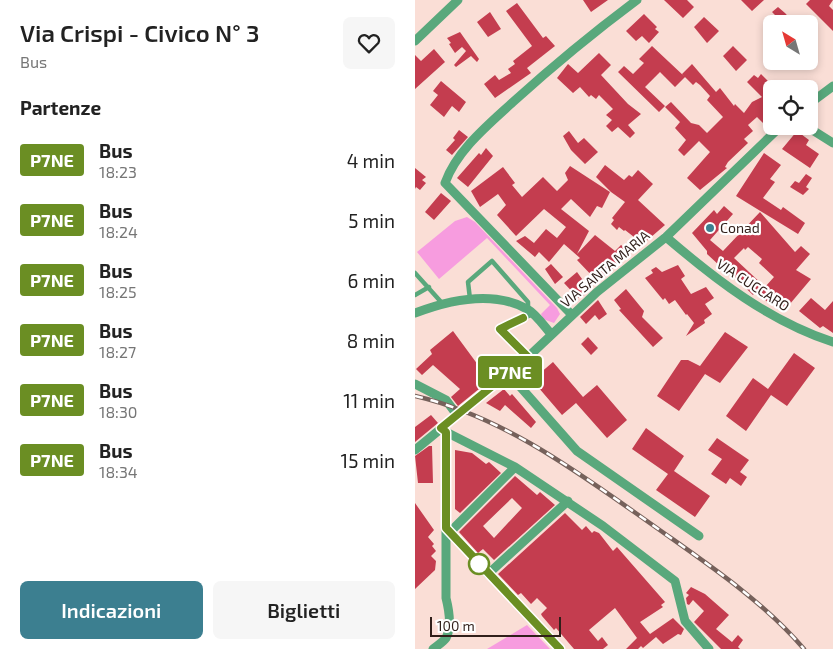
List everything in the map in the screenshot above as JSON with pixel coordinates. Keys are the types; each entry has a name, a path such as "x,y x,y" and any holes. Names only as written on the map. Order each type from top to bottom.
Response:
{"street":[{"path":"415,41 457,0"},
{"path":"572,315 445,183 450,170 480,132 576,47 637,0"},
{"path":"818,97 833,86"},
{"path":"818,134 833,143"},
{"name":"VIA SANTA MARIA","path":"415,450 444,430 457,415 528,357 572,315 666,237 772,135"},
{"name":"VIA CUCCARO","path":"666,237 713,277 771,315 802,331 833,342"},
{"path":"415,313 442,303 491,299 531,311 551,334"},
{"path":"508,373 577,451 699,536"},
{"path":"415,384 446,400 457,415"},
{"path":"433,649 445,639 449,627 449,609 446,598 448,530 444,430 515,467 568,501 675,581 685,621 709,649"},
{"path":"448,530 515,467"},
{"path":"489,574 568,501"},
{"path":"448,530 560,649"}],"lane":[{"path":"470,300 468,282 492,261 527,302 531,311 500,329 528,357"},
{"path":"415,273 442,303"},
{"path":"415,295 429,287"}],"shaded area":[{"path":"467,217 475,222 557,308 560,314 554,323 543,319 541,314 550,305 487,238 439,279 417,252 455,221"},
{"path":"527,625 550,649 487,649"}],"building":[{"path":"583,0 608,0 591,12"},
{"path":"664,0 687,0 694,7 683,18"},
{"path":"741,0 764,0 752,11"},
{"path":"810,0 833,0 829,6 833,10 833,31 818,15 806,4"},
{"path":"517,3 543,38 546,36 555,46 527,68 531,73 495,98 484,84 495,75 499,80 511,73 508,69 515,64 513,61 532,46 506,11"},
{"path":"778,7 787,15 775,15 772,12"},
{"path":"490,12 501,29 488,37 477,22"},
{"path":"644,14 657,27 655,29 659,32 649,43 642,36 636,41 626,31"},
{"path":"704,17 719,31 707,43 694,27"},
{"path":"460,32 479,59 477,62 471,56 456,67 454,65 466,51 462,47 455,53 447,38"},
{"path":"652,46 685,77 675,87 660,72 645,87 665,106 659,112 618,72 624,66 633,74 644,63 639,59"},
{"path":"733,46 747,60 736,71 723,56"},
{"path":"434,49 445,62 415,89 415,55 421,61"},
{"path":"599,53 611,65 601,75 628,104 641,114 628,125 635,133 630,138 618,127 612,132 606,126 612,120 606,115 613,109 599,95 596,99 591,95 589,97 580,87 573,93 557,78 568,64 578,73"},
{"path":"692,64 716,92 720,88 734,106 735,104 744,113 752,102 762,97 747,82 754,75 758,78 761,74 767,80 763,80 763,123 757,117 748,125 753,131 744,139 748,143 728,162 725,167 727,168 700,190 687,178 710,152 699,141 684,156 678,150 686,140 675,128 680,122 665,107 671,102 691,123 699,125 707,133 723,117 707,100 710,96 700,85 696,82 693,85 682,74"},
{"path":"441,81 466,102 459,112 452,106 444,117 430,105 438,95 433,91"},
{"path":"459,130 468,137 452,155 446,150 455,140 453,138"},
{"path":"569,131 578,143 584,138 598,152 585,164 571,150 563,136"},
{"path":"794,135 802,135 809,140 806,145 819,154 810,168 782,149"},
{"path":"486,148 493,156 468,187 457,178 479,153 481,155"},
{"path":"764,153 781,165 770,179 775,182 763,198 781,210 783,207 805,223 798,234 736,196"},
{"path":"605,165 624,180 629,175 632,177 638,170 653,184 638,200 665,225 643,244 625,230 619,227 617,230 611,224 614,220 612,218 625,202 611,192 596,177"},
{"path":"570,166 610,192 602,208 597,206 590,217 571,199 561,209 589,231 577,254 595,235 615,251 621,245 628,250 622,255 624,258 600,280 598,278 596,280 577,260 580,258 564,244 549,262 539,252 535,257 516,241 525,236 534,243 546,229 557,238 566,227 544,209 516,236 497,215 506,205 498,194 480,207 471,191 503,167 515,183 512,185 522,197 543,177 557,191 568,180 565,173"},
{"path":"415,168 426,177 422,180 426,183 420,190 416,187 415,189"},
{"path":"806,174 812,178 806,187 809,189 803,195 790,187 795,181 799,183"},
{"path":"441,193 451,201 434,220 425,212"},
{"path":"724,206 733,214 710,240 723,251 760,212 795,252 801,246 810,254 796,270 811,279 784,311 771,300 769,303 755,292 753,295 707,254 707,251 692,233 714,210 717,214","holes":["748,247 762,259 759,263 774,277 765,287 734,258 744,248 745,250"]},
{"path":"551,264 563,277 555,284 545,269"},
{"path":"678,265 685,276 681,279 691,294 706,287 714,298 705,304 712,314 704,320 705,323 686,336 694,323 675,300 669,304 665,298 663,300 645,278 653,273 651,270 656,267 662,272"},
{"path":"577,272 590,290 581,298 578,298 564,283"},
{"path":"626,289 644,311 642,317 663,338 653,347 619,310 621,309 614,300"},
{"path":"811,298 825,310 833,301 833,333 823,326 820,328 799,311"},
{"path":"598,300 607,314 599,320 595,315 586,324 580,317"},
{"path":"453,331 481,369 506,355 511,363 458,406 451,397 460,389 433,365 422,375 416,369 432,354 430,350"},
{"path":"725,332 748,347 720,383 705,374 679,411 657,396 681,360 688,360 700,366"},
{"path":"588,337 598,348 591,355 581,344"},
{"path":"794,353 815,368 787,406 771,395 746,431 726,416 753,378 768,389"},
{"path":"553,362 583,397 597,385 627,420 607,438 576,403 562,415 532,380"},
{"path":"504,389 510,396 512,394 536,422 531,428 505,405 500,411 486,403"},
{"path":"431,415 438,423 415,442 415,427"},
{"path":"646,428 684,456 674,471 710,496 695,517 656,490 668,474 632,449"},
{"path":"717,438 749,460 740,472 747,477 741,486 730,478 726,484 711,474 722,459 708,450"},
{"path":"429,446 432,446 433,483 418,483 415,456"},
{"path":"455,450 472,453 486,464 489,462 501,473 460,513 455,509"},
{"path":"515,476 537,495 540,492 555,505 494,560 483,549 478,553 459,532","holes":["512,498 522,508 494,538 483,526"]},
{"path":"415,503 434,530 428,537 434,544 432,546 436,551 431,556 436,561 435,570 415,589"},
{"path":"565,513 582,530 586,526 592,533 594,531 599,533 613,551 617,547 665,602 661,605 663,607 640,622 650,634 673,618 684,629 681,635 678,634 663,644 656,637 643,648 641,646 638,649 626,649 637,638 615,608 589,630 598,641 602,637 608,645 603,649 574,649 556,628 554,630 542,616 541,614 547,608 537,598 531,604 521,593 518,595 498,574"},
{"path":"691,587 705,594 729,615 716,629 732,642 738,635 743,640 738,647 740,649 721,649 694,622 704,611 693,600 689,605 687,604 686,598 689,595 686,593"}],"railway":[{"path":"415,396 448,405 480,418 541,449 733,583 770,614 804,649"}],"bus line":[{"name":"P7NE","path":"523,318 500,329 528,357 441,428 446,432 446,528 560,649"}],"place":[{"name":"Conad","path":"710,228"}]}
